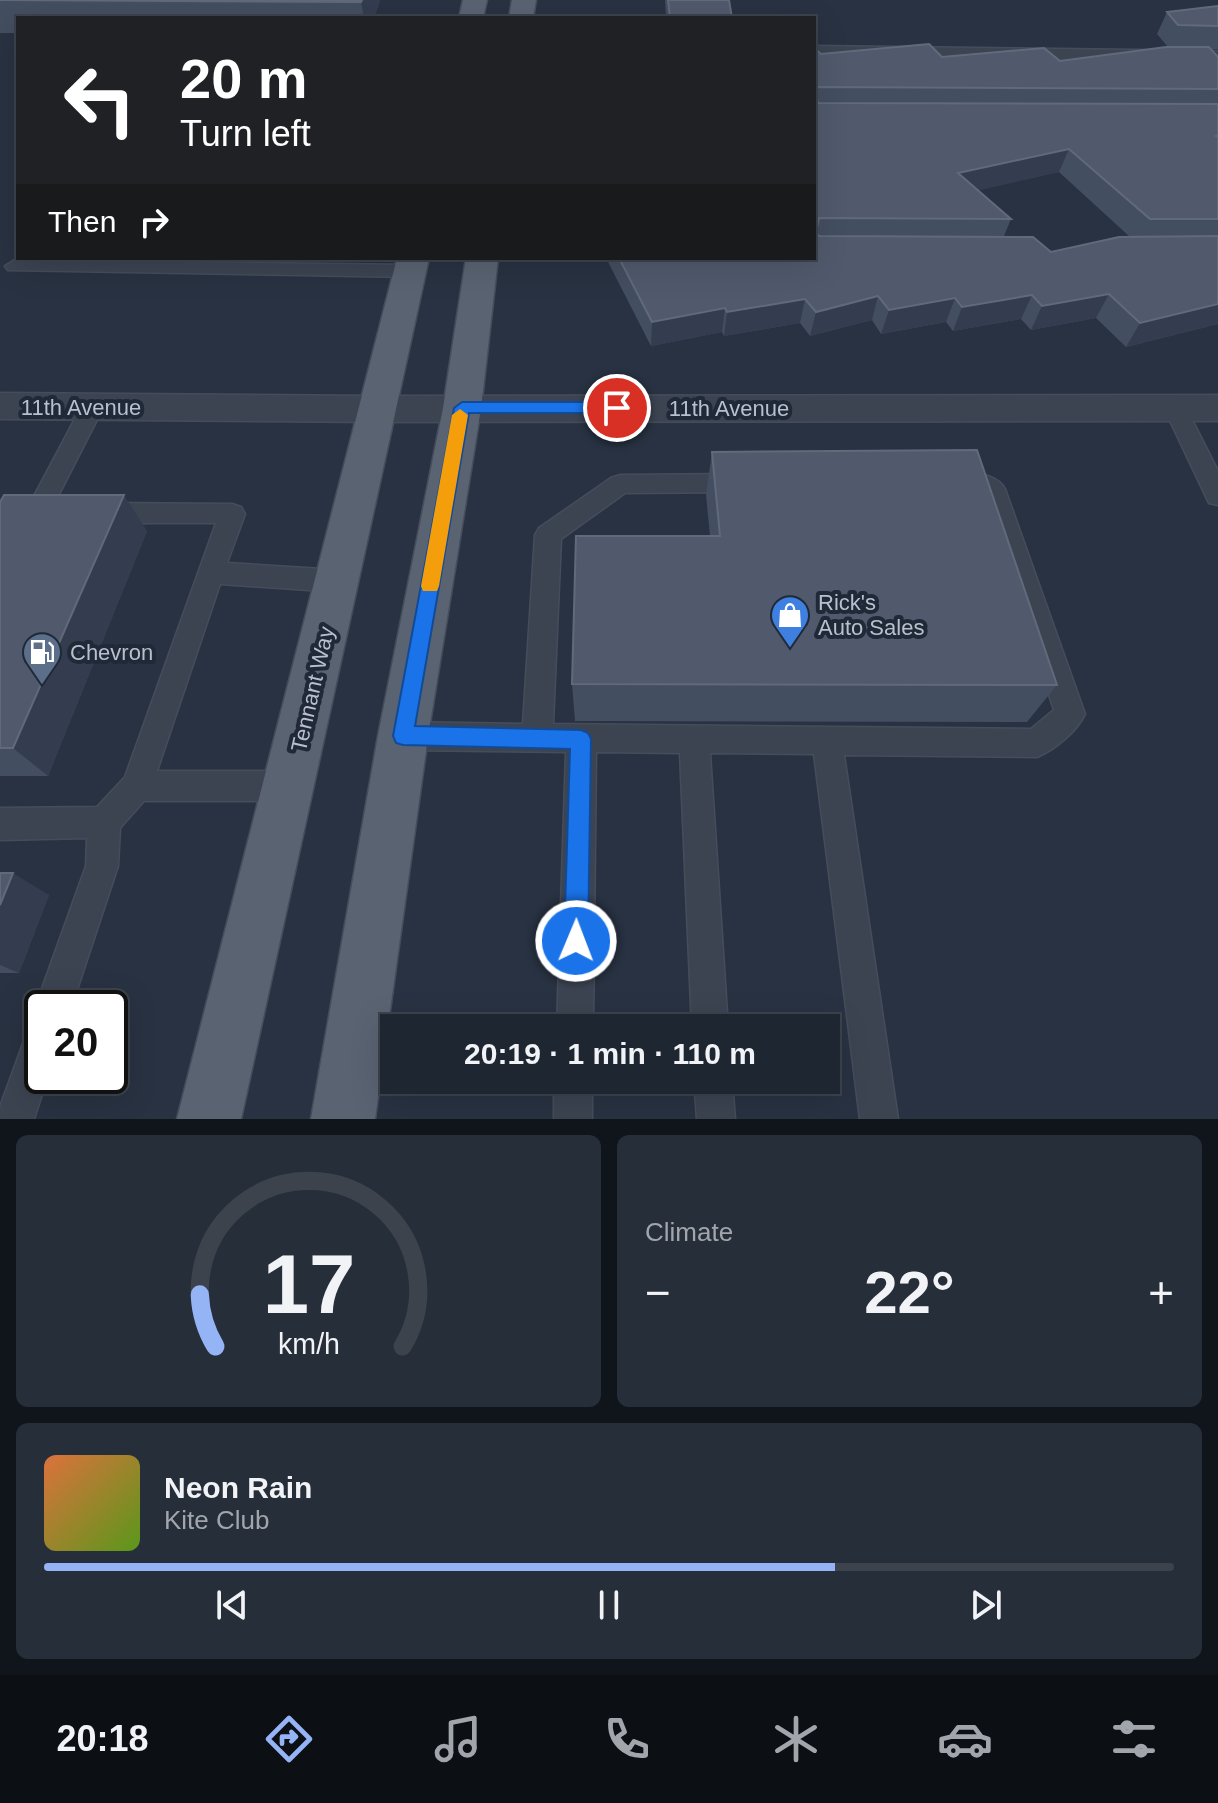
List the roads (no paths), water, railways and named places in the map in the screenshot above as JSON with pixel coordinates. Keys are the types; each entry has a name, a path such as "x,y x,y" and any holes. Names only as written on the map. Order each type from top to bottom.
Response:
{"main road":[{"path":"343,1119 403,736 462,408 482,260"},
{"name":"Tennant Way","path":"209,1119 411,264"}],"street":[{"path":"816,54 1209,59"},
{"name":"11th Avenue","path":"0,406 1218,408"}],"lane":[{"path":"1209,59 1218,80"},
{"path":"0,287 18,262 411,264"},
{"path":"37,513 93,406"},
{"path":"1175,408 1218,496"},
{"path":"403,736 1037,743 1070,714 993,489 973,481 927,481"},
{"path":"537,739 548,535 620,484 774,483"},
{"path":"6,519 37,513 232,514 137,786 104,822 102,866 59,990"},
{"path":"211,573 338,581"},
{"path":"575,1014 581,739"},
{"path":"694,740 709,1014"},
{"path":"827,741 879,1119"},
{"path":"137,786 289,786"},
{"path":"0,824 104,822"},
{"path":"15,1119 24,1093"},
{"path":"573,1094 573,1119"},
{"path":"714,1094 716,1119"}],"place":[{"name":"Rick's Auto Sales","path":"790,649"},
{"name":"Chevron","path":"42,686"}]}
